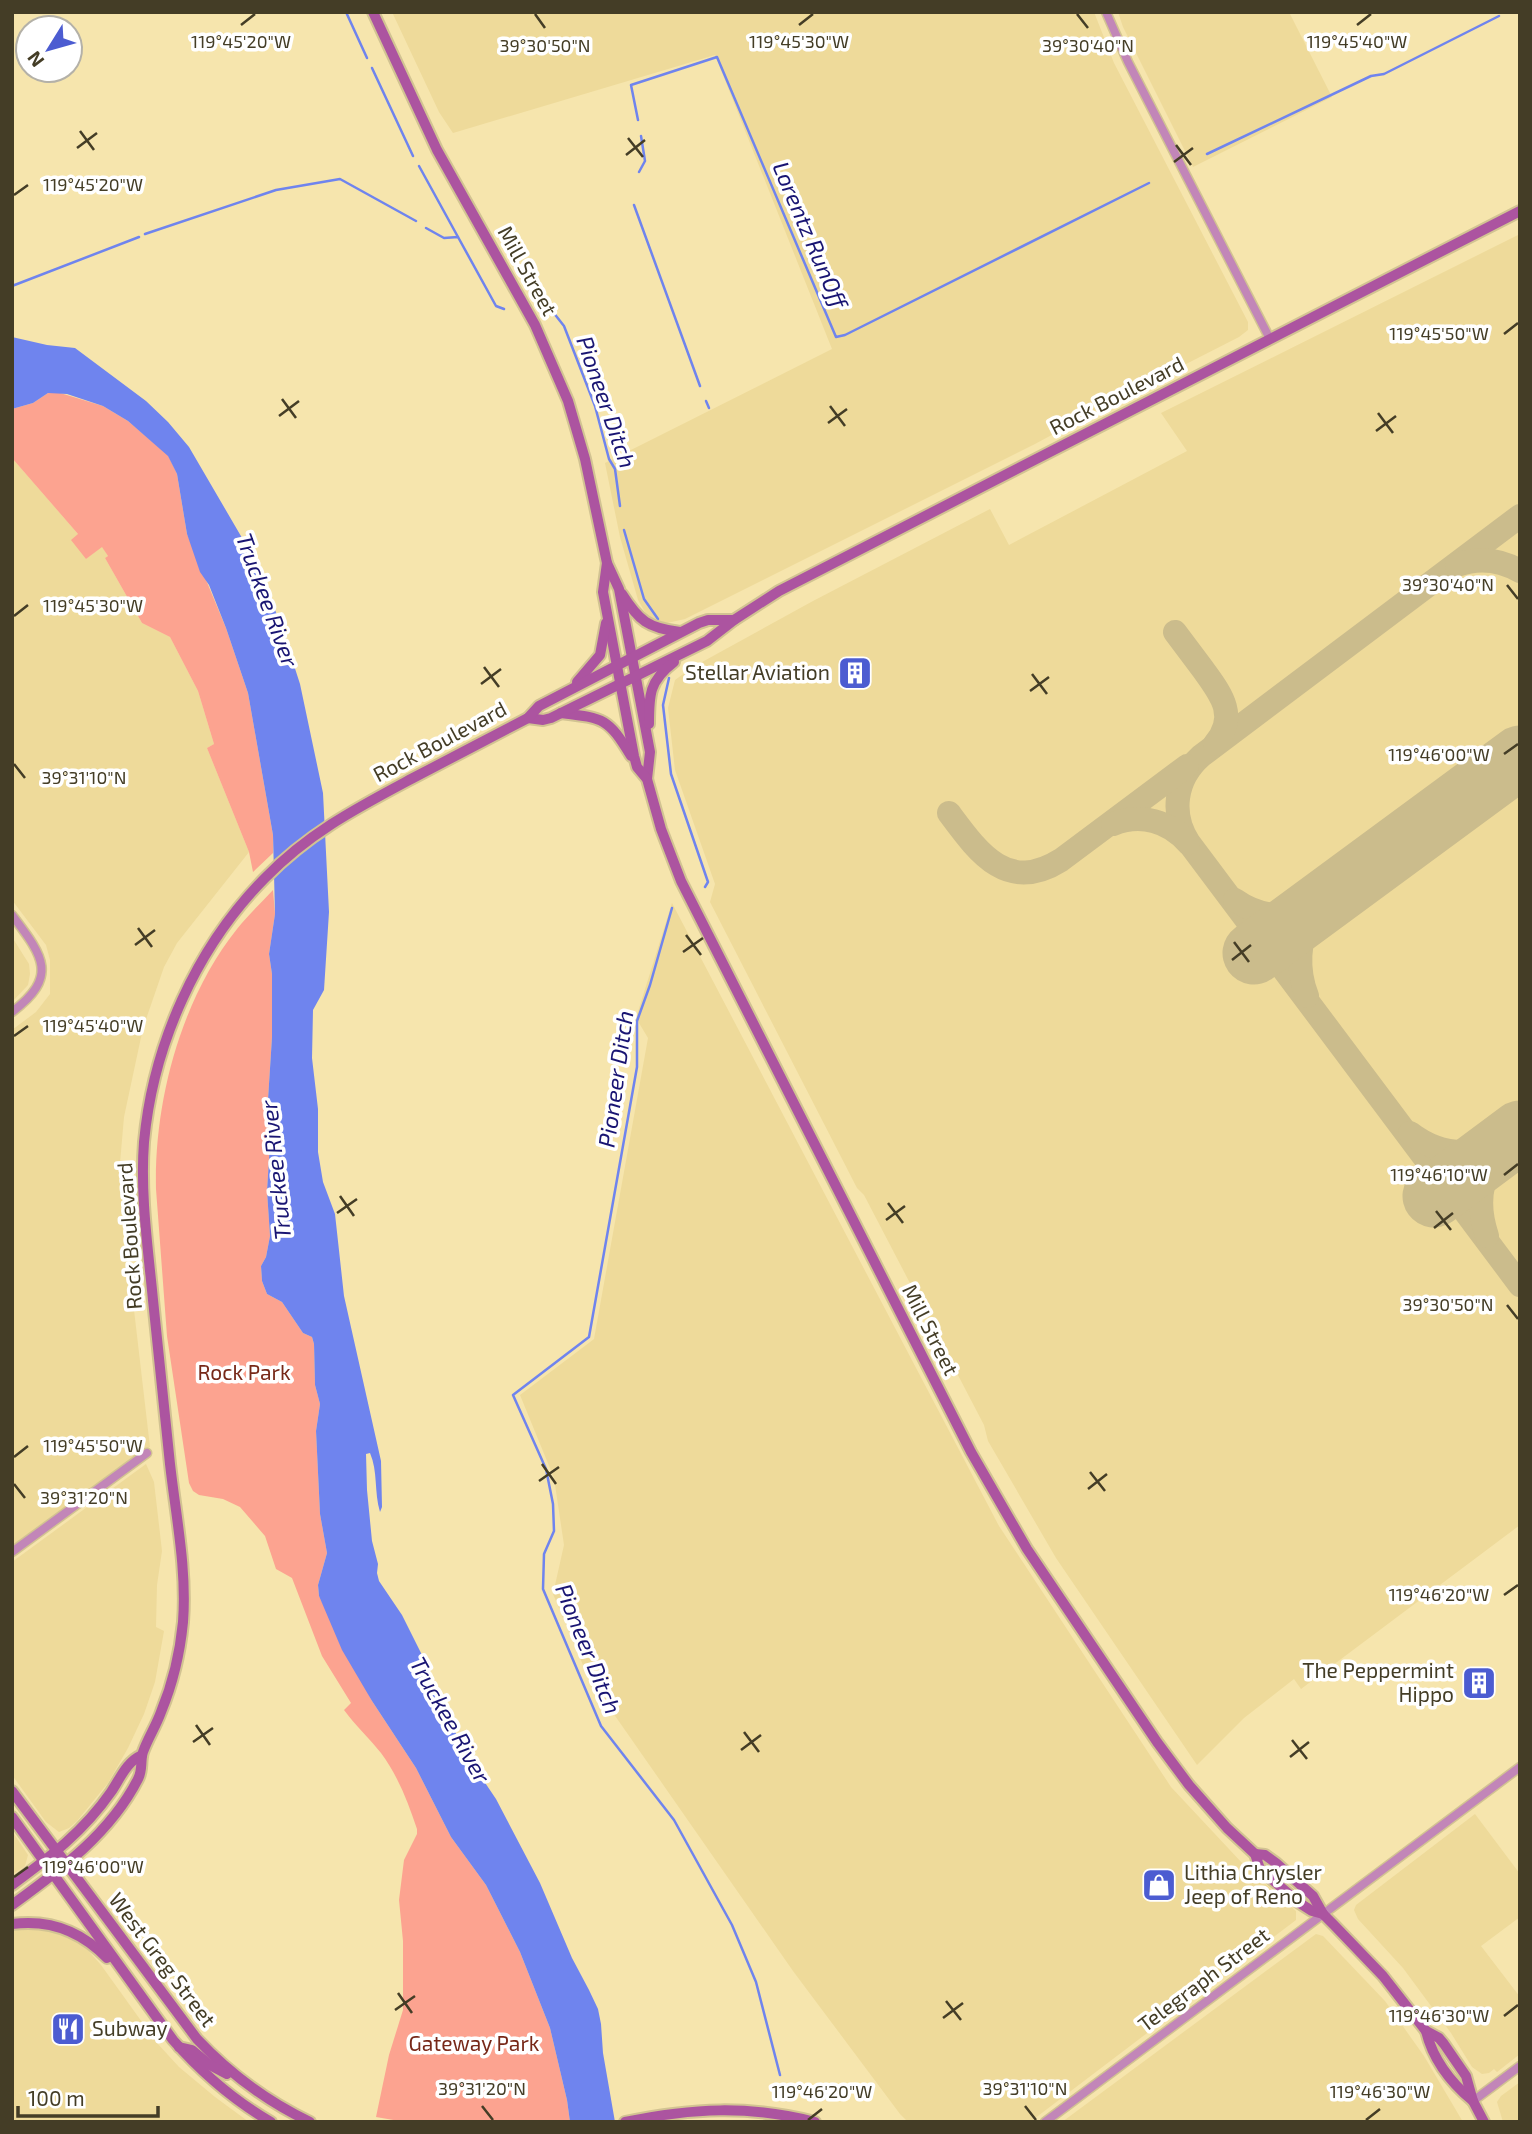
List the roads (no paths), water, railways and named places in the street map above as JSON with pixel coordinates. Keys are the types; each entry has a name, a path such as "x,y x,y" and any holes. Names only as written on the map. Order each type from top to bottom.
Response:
{"main road":[{"name":"Mill Street","path":"373,12 437,150 522,301 554,365 580,440 607,563 619,589 650,752 647,779"},
{"name":"Rock Boulevard","path":"528,718 543,720 561,713 691,649 779,591 1520,211"},
{"name":"Mill Street","path":"607,563 603,592 616,665 638,767 647,779 664,838 689,898 991,1488 1027,1549 1167,1756 1214,1815 1255,1854 1265,1855 1313,1896 1322,1914 1369,1960 1426,2031 1433,2054 1452,2082 1473,2101 1484,2122"},
{"path":"619,589 636,614 649,626 680,632"},
{"path":"568,691 600,655 607,613"},
{"name":"Rock Boulevard","path":"12,1905 67,1864 108,1823 130,1794 143,1769 142,1755 160,1716 175,1673 184,1608 181,1540 170,1462 145,1213 143,1168 147,1119 157,1072 179,1007 203,960 230,919 267,876 321,830 353,810 528,718 540,706 680,632 708,620 734,620"},
{"path":"650,752 651,689 659,675 691,649"},
{"path":"561,713 590,716 605,721 619,736 638,767"},
{"name":"Rock Boulevard","path":"12,1885 57,1851 96,1813 130,1762 142,1755"},
{"name":"West Greg Street","path":"12,1791 184,2024 244,2083 278,2106 310,2122"},
{"name":"West Greg Street","path":"12,1817 179,2047 226,2092 271,2122"},
{"path":"12,1924 50,1924 82,1936 132,1984"},
{"path":"179,2047 192,2050 211,2065 244,2083"},
{"path":"625,2122 676,2113 725,2109 777,2114 815,2122"}],"street":[{"path":"1106,12 1124,54 1270,339"},
{"path":"12,915 38,951 41,972 36,990 12,1012"},
{"path":"12,1552 146,1453"},
{"name":"Telegraph Street","path":"1045,2122 1520,1767"},
{"path":"1473,2101 1520,2066"}],"water":[{"name":"Truckee River","path":"12,337 75,348 146,401 168,422 189,447 252,555 280,622 300,684 323,793 329,912 324,990 313,1010 312,1058 318,1109 318,1152 323,1182 335,1214 344,1296 381,1461 380,1512 372,1460 370,1453 366,1454 367,1490 377,1573 425,1661 463,1750 496,1799 540,1883 572,1958 598,2009 615,2122 570,2122 550,2028 520,1952 486,1885 451,1837 416,1768 342,1650 319,1596 318,1585 327,1553 320,1514 316,1431 320,1404 315,1385 314,1344 312,1337 303,1333 282,1302 267,1294 262,1281 261,1266 266,1257 270,1236 267,1191 270,1143 267,1115 272,1037 272,974 269,954 275,914 273,835 248,693 226,628 209,585 200,572 187,534 177,474 168,456 128,421 103,406 67,394 48,393 33,403 12,409"}],"waterway":[{"name":"Pioneer Ditch","path":"346,12 367,58"},
{"name":"Lorentz RunOff","path":"1207,154 1371,76 1384,74 1499,16"},
{"name":"Lorentz RunOff","path":"638,120 631,85 717,57 836,337 845,335 1149,183"},
{"name":"Pioneer Ditch","path":"372,68 413,156"},
{"name":"Lorentz RunOff","path":"639,172 645,161 641,136"},
{"name":"Pioneer Ditch","path":"419,166 458,237"},
{"name":"Lorentz RunOff","path":"145,234 276,190 340,179 416,221"},
{"name":"Lorentz RunOff","path":"634,205 700,386"},
{"name":"Pioneer Ditch","path":"426,228 444,238 458,237 496,306 504,309"},
{"name":"Lorentz RunOff","path":"12,286 139,237"},
{"name":"Pioneer Ditch","path":"553,312 564,326 595,406 609,459 615,469 620,506"},
{"name":"Lorentz RunOff","path":"706,401 709,408"},
{"name":"Pioneer Ditch","path":"624,530 644,599 658,619"},
{"name":"Pioneer Ditch","path":"669,678 663,705 671,774 708,882 705,887"},
{"name":"Pioneer Ditch","path":"672,908 637,1021 637,1067 589,1337 513,1395 546,1469 553,1504 554,1531 544,1554 543,1589 601,1726 674,1820 732,1925 756,1982 780,2075"}],"place":[{"name":"Stellar Aviation","path":"855,673"},
{"name":"The Peppermint Hippo","path":"1479,1683"},
{"name":"Lithia Chrysler Jeep of Reno","path":"1159,1885"},
{"name":"Subway","path":"68,2029"}],"park label":[{"name":"Rock Park","path":"244,1373"},
{"name":"Gateway Park","path":"474,2044"}]}
